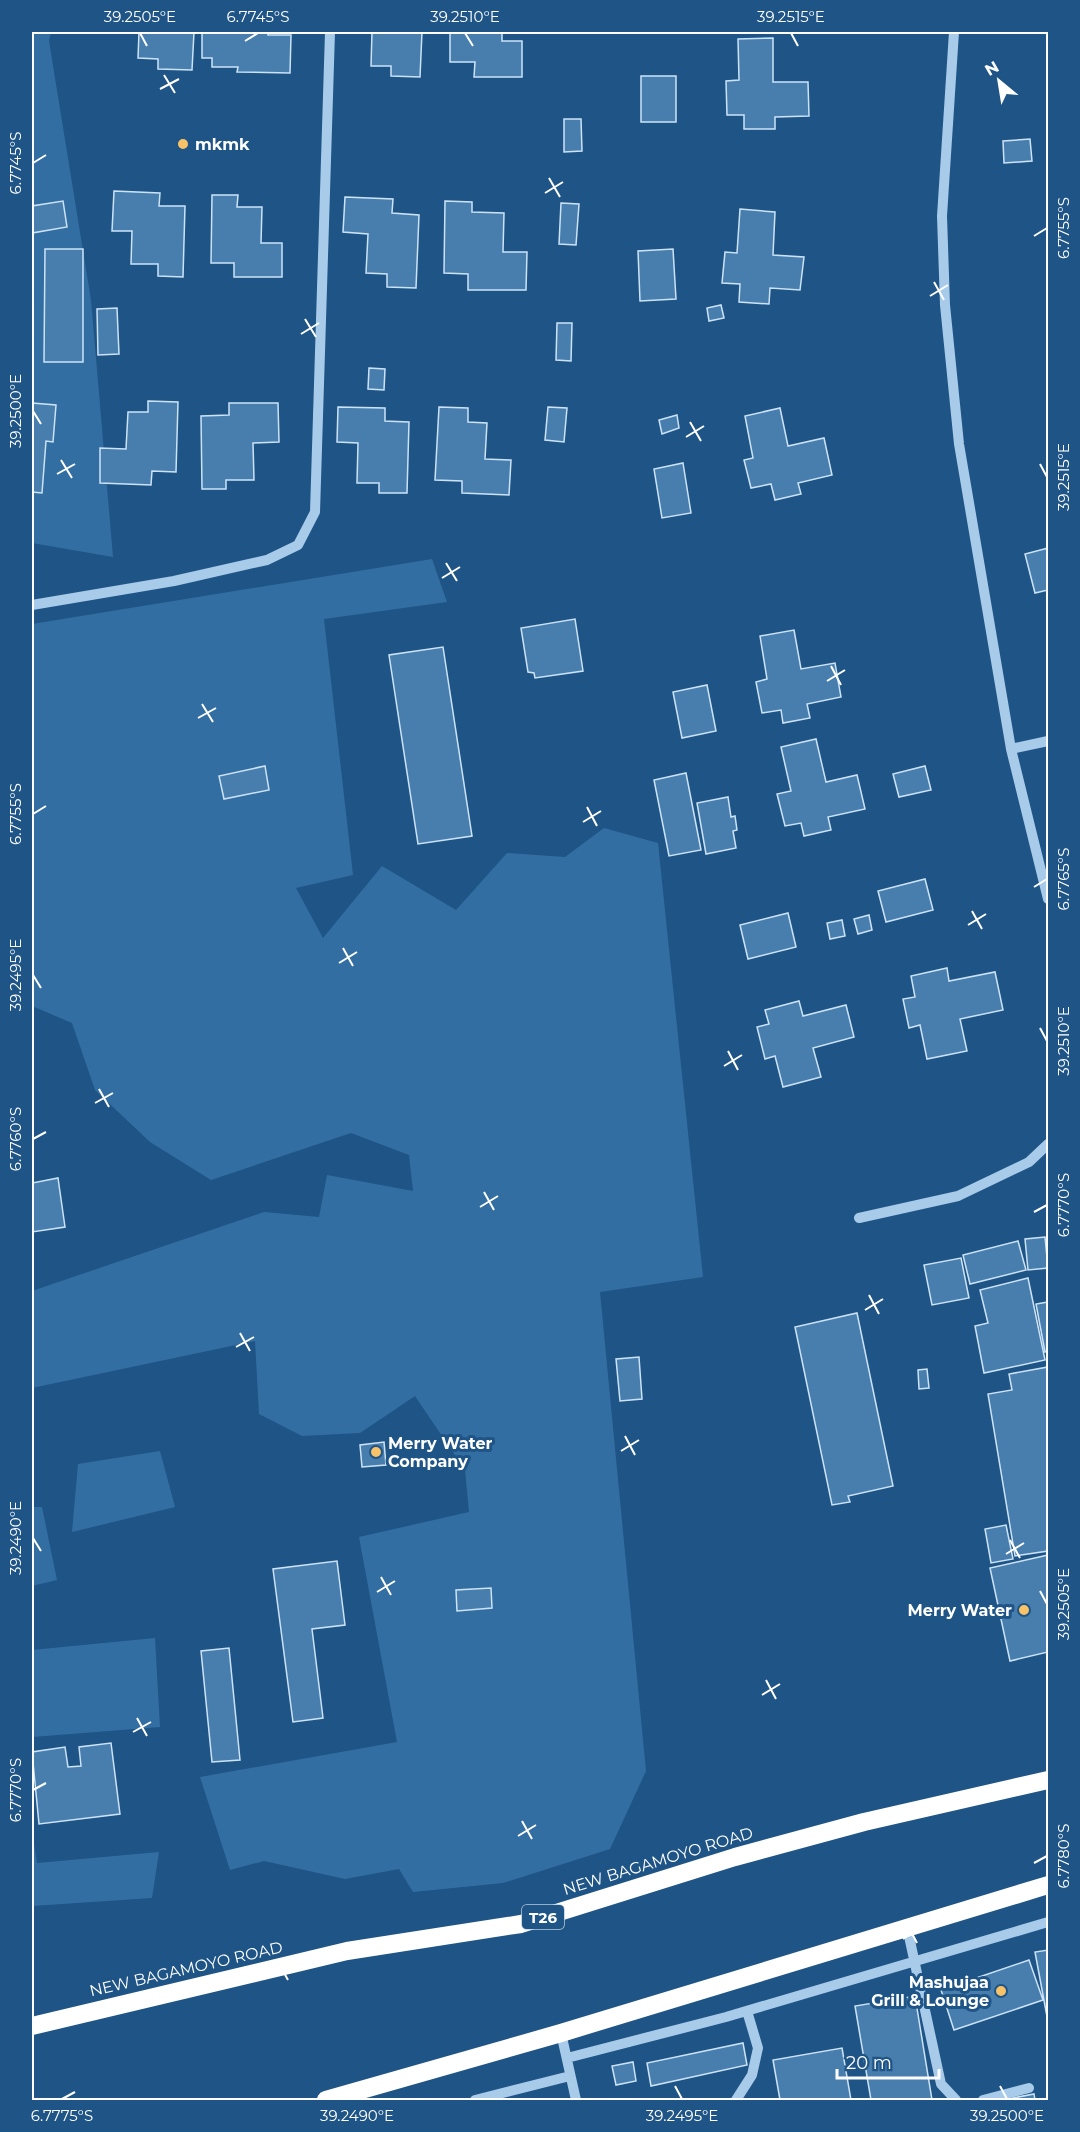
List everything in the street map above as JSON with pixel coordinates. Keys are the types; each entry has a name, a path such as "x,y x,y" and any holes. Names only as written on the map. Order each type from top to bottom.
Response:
{"highway":[{"name":"NEW BAGAMOYO ROAD","path":"32,2026 347,1951 521,1924 746,1854 864,1822 1048,1780"},
{"path":"326,2100 561,2033 1048,1885"}],"street":[{"path":"32,604 174,581 267,560 298,545 315,512 330,32"},
{"path":"954,32 942,216 945,305 958,444 1011,749 1048,898"},
{"path":"1011,749 1048,741"},
{"path":"859,1218 958,1196 1029,1162 1048,1144"},
{"path":"567,2058 747,2011 1048,1922"},
{"path":"907,1927 941,2084 956,2100"},
{"path":"736,2100 752,2075 758,2048 747,2011"},
{"path":"561,2033 576,2100"},
{"path":"475,2100 570,2076"},
{"path":"983,2100 1029,2088"}],"shaded area":[{"path":"32,32 51,32 49,41 91,300 113,557 32,543"},
{"path":"432,559 447,602 324,619 353,875 296,888 323,938 382,866 456,910 507,853 565,857 604,828 658,843 703,1277 600,1292 646,1771 610,1849 503,1883 413,1892 399,1869 345,1879 264,1861 230,1870 200,1777 397,1742 359,1537 469,1512 465,1470 415,1396 360,1433 302,1436 259,1414 255,1341 32,1388 32,1291 264,1212 319,1217 327,1175 413,1191 409,1155 351,1133 211,1180 150,1142 95,1090 72,1023 32,1006 32,624"},
{"path":"160,1451 175,1507 72,1532 78,1464"},
{"path":"32,1507 42,1507 57,1580 32,1586"},
{"path":"155,1638 160,1727 32,1737 32,1650"},
{"path":"32,1831 37,1863 159,1852 152,1898 32,1906"}],"building":[{"path":"139,32 194,32 192,70 158,69 158,59 138,58"},
{"path":"202,32 268,32 268,35 291,35 290,73 237,72 238,67 212,67 212,58 202,58"},
{"path":"372,32 422,32 420,77 391,76 391,66 371,66"},
{"path":"450,32 502,32 502,41 522,41 522,77 474,77 475,62 450,62"},
{"path":"773,38 773,82 808,82 809,116 775,117 775,129 744,129 744,115 727,115 726,81 739,80 738,39"},
{"path":"641,76 676,76 676,122 641,122"},
{"path":"564,119 581,119 582,151 564,152"},
{"path":"1030,139 1032,161 1004,163 1003,141"},
{"path":"114,191 160,193 159,206 185,206 183,277 158,276 158,264 131,264 132,231 112,231"},
{"path":"212,195 238,195 237,207 262,207 261,243 282,243 282,277 234,277 234,263 211,263"},
{"path":"345,197 393,199 392,213 419,215 416,288 387,287 387,274 366,273 368,234 343,232"},
{"path":"63,201 67,227 32,233 32,206"},
{"path":"445,201 472,202 472,212 504,213 503,252 527,252 526,290 468,290 468,274 444,273"},
{"path":"561,203 579,204 576,245 559,244"},
{"path":"740,209 775,212 773,255 804,257 800,290 770,288 769,304 739,302 740,284 722,283 725,252 737,253"},
{"path":"45,249 83,249 83,362 44,362"},
{"path":"673,249 676,299 640,301 638,251"},
{"path":"721,305 724,318 709,321 707,308"},
{"path":"117,308 119,354 98,355 97,309"},
{"path":"557,323 572,323 571,361 556,360"},
{"path":"369,368 385,369 384,390 368,389"},
{"path":"148,401 178,402 176,472 152,471 151,485 100,483 100,448 126,449 128,412 148,412"},
{"path":"32,403 56,405 53,442 46,441 42,493 32,492"},
{"path":"229,403 278,403 279,442 253,443 254,480 226,480 226,489 202,489 201,416 229,415"},
{"path":"338,407 385,408 385,421 409,422 407,493 379,493 379,483 357,483 358,443 337,442"},
{"path":"439,407 468,408 468,422 487,423 485,459 511,460 509,495 462,493 462,481 435,480"},
{"path":"548,407 567,408 564,442 545,440"},
{"path":"780,408 788,446 824,438 832,475 798,483 801,494 775,500 771,484 751,488 744,460 753,458 745,416"},
{"path":"677,415 679,428 662,434 659,420"},
{"path":"683,463 691,513 662,518 654,469"},
{"path":"1048,548 1048,590 1035,593 1025,554"},
{"path":"575,619 583,671 535,678 534,673 528,672 521,628"},
{"path":"794,630 801,669 835,663 841,697 807,704 810,718 783,723 781,710 762,713 756,682 767,679 760,636"},
{"path":"443,647 472,836 418,844 389,655"},
{"path":"707,685 716,731 682,738 673,692"},
{"path":"816,739 826,782 857,775 865,809 828,817 831,830 804,836 801,823 785,826 777,794 791,791 781,747"},
{"path":"265,766 269,790 224,799 219,776"},
{"path":"925,766 931,790 899,797 893,774"},
{"path":"686,773 701,850 669,856 654,780"},
{"path":"728,797 731,817 735,816 737,830 733,831 736,848 706,854 697,803"},
{"path":"925,879 933,910 886,922 878,891"},
{"path":"788,913 796,947 748,959 740,925"},
{"path":"869,915 872,930 858,934 854,919"},
{"path":"842,920 845,936 830,939 827,923"},
{"path":"947,968 949,981 995,972 1003,1010 960,1019 967,1051 927,1059 920,1025 909,1028 903,999 915,997 911,976"},
{"path":"799,1001 803,1016 846,1005 854,1037 813,1048 821,1077 783,1087 775,1056 765,1059 757,1027 769,1024 765,1010"},
{"path":"58,1178 65,1227 32,1232 32,1183"},
{"path":"1045,1237 1048,1268 1028,1270 1025,1239"},
{"path":"1018,1241 1026,1270 970,1284 963,1255"},
{"path":"961,1258 969,1298 932,1305 924,1265"},
{"path":"1028,1278 1045,1360 984,1373 975,1326 988,1323 980,1290"},
{"path":"1048,1302 1048,1351 1045,1352 1036,1304"},
{"path":"857,1313 893,1486 848,1496 850,1502 832,1505 795,1327"},
{"path":"639,1357 642,1399 620,1401 616,1359"},
{"path":"1048,1367 1048,1551 1015,1556 988,1394 1012,1390 1009,1374"},
{"path":"927,1369 929,1388 919,1389 918,1370"},
{"path":"384,1442 386,1465 362,1467 360,1445"},
{"path":"1006,1525 1013,1559 991,1563 985,1529"},
{"name":"Merry Water","path":"1048,1555 1048,1652 1010,1661 990,1568"},
{"path":"337,1561 345,1625 312,1629 323,1718 293,1722 273,1569"},
{"path":"491,1588 492,1608 457,1611 456,1590"},
{"path":"229,1648 240,1760 212,1762 201,1651"},
{"path":"111,1743 120,1814 39,1824 32,1752 65,1747 68,1767 81,1766 79,1747"},
{"path":"1048,1950 1048,2022 1035,1952"},
{"path":"1029,1960 1043,2000 954,2030 941,1990"},
{"path":"915,1996 932,2100 871,2100 855,2006"},
{"path":"743,2043 747,2065 651,2086 647,2063"},
{"path":"842,2048 851,2100 780,2100 773,2060"},
{"path":"633,2062 636,2081 616,2085 612,2066"},
{"path":"1034,2094 1035,2100 1002,2100"}],"place":[{"name":"mkmk","path":"183,144"},
{"name":"Merry Water Company","path":"376,1452"},
{"name":"Merry Water","path":"1024,1610"},
{"name":"Mashujaa Grill & Lounge","path":"1001,1991"}]}
